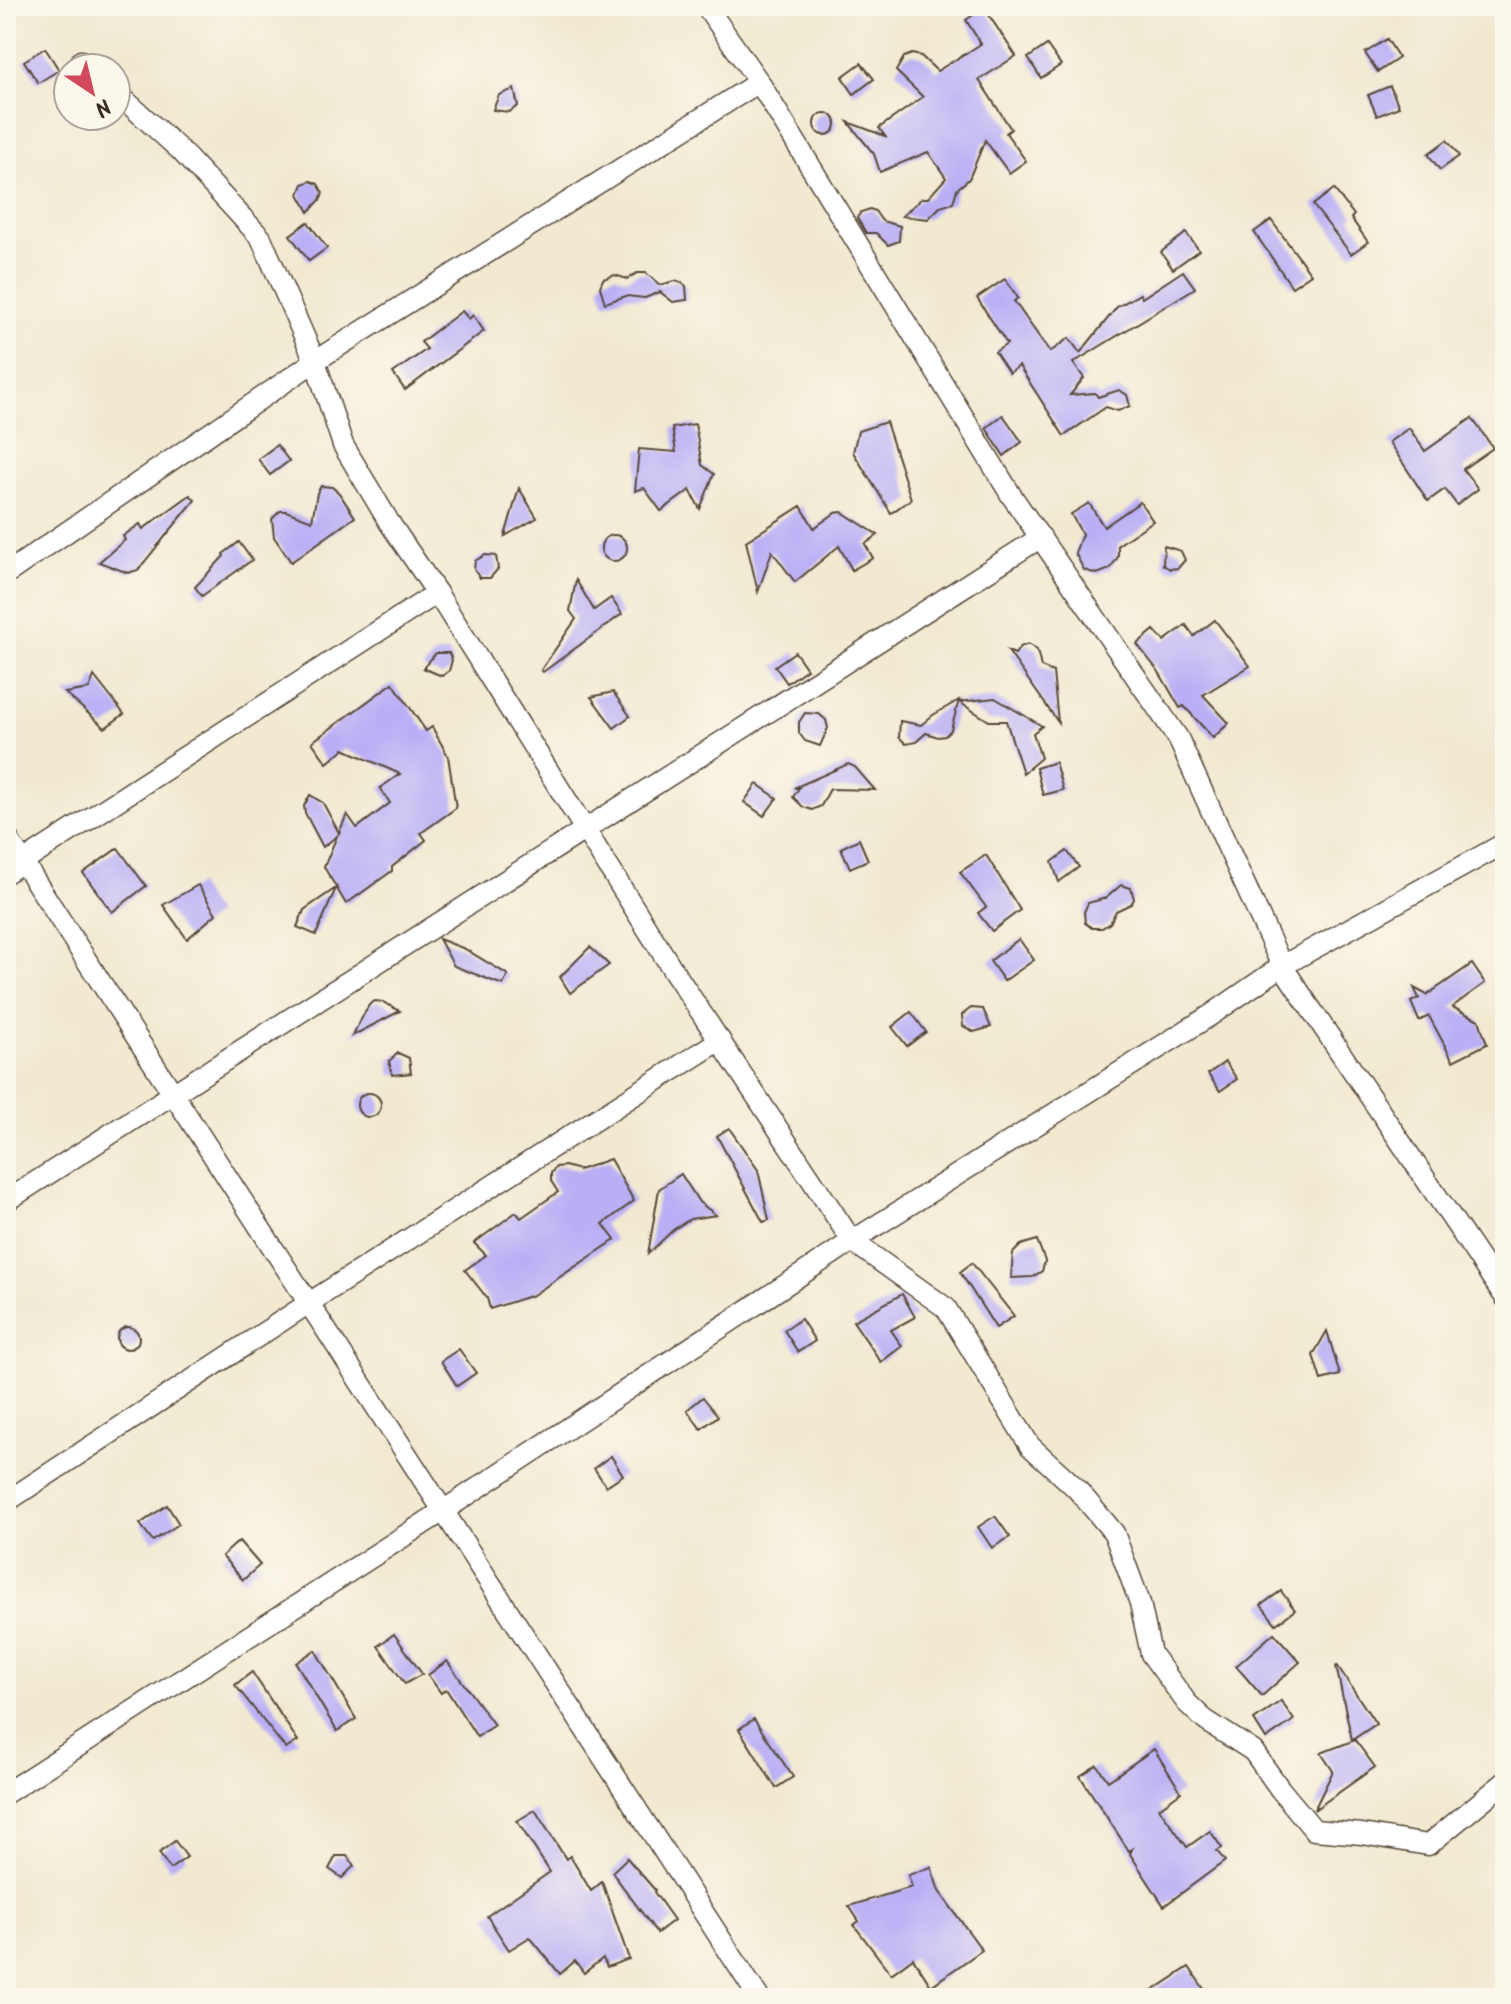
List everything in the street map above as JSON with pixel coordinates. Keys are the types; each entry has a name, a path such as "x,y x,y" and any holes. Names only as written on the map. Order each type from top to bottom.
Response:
{"street":[{"path":"706,6 759,82 1011,495 1178,738 1282,966 1505,1297"},
{"path":"6,574 315,361 759,82"},
{"path":"132,107 181,151 261,238 315,361 343,445 389,522 852,1241 946,1308 1030,1446 1076,1488 1114,1533 1140,1603 1151,1654 1187,1703 1205,1720 1253,1751 1314,1830 1428,1845 1505,1782"},
{"path":"6,1201 1041,537"},
{"path":"14,867 437,593"},
{"path":"6,836 14,867 174,1095 759,1998"},
{"path":"6,1793 443,1511 852,1241 1211,1015 1282,966 1505,843"},
{"path":"6,1502 309,1303 720,1040"}],"building":[{"path":"984,8 1016,56 979,80 1011,129 1006,133 1026,161 1009,173 985,140 969,179 957,189 953,203 940,207 928,219 902,216 922,198 928,198 946,178 928,152 880,172 874,154 848,122 885,136 879,128 923,97 896,71 904,57 912,54 921,56 937,71 981,44 966,20"},
{"path":"1387,39 1399,58 1378,72 1365,53"},
{"path":"1047,45 1061,65 1041,78 1028,58"},
{"path":"45,48 52,59 52,74 38,83 24,61"},
{"path":"861,63 874,79 854,94 842,77"},
{"path":"1390,86 1399,107 1377,116 1368,95"},
{"path":"514,89 518,106 509,112 493,110 499,95"},
{"path":"825,113 833,116 836,124 833,132 825,135 817,132 814,124 817,116"},
{"path":"1447,140 1459,156 1440,170 1428,154"},
{"path":"311,181 318,184 323,193 309,212 299,194 303,184"},
{"path":"1334,189 1354,215 1351,218 1368,242 1351,254 1313,205"},
{"path":"870,209 882,221 900,226 899,241 888,245 876,233 866,233 857,218 861,212"},
{"path":"1271,220 1311,274 1292,287 1254,232"},
{"path":"308,222 327,248 309,261 290,235"},
{"path":"1186,233 1199,250 1173,269 1161,252"},
{"path":"1183,271 1195,288 1073,363 1084,378 1070,395 1095,393 1098,397 1119,390 1127,395 1130,406 1118,411 1106,407 1064,436 1019,366 1009,373 995,352 1007,344 977,298 1005,279 1018,298 1014,301 1050,352 1069,338 1080,353 1117,307 1140,294 1142,298"},
{"path":"637,273 646,273 660,285 675,281 682,283 686,286 687,300 673,302 660,292 645,298 626,296 605,303 600,287 603,279 615,275 627,279"},
{"path":"462,311 469,319 473,315 484,331 405,390 393,373 427,349 421,342"},
{"path":"1003,415 1022,442 1004,456 986,428"},
{"path":"1472,418 1493,448 1463,469 1478,489 1457,505 1445,489 1428,501 1389,442 1409,428 1425,451"},
{"path":"886,422 911,499 891,513 853,452 858,431"},
{"path":"695,424 702,465 714,474 700,509 690,490 661,511 644,488 635,491 639,449 676,452 672,428"},
{"path":"277,445 289,461 270,475 258,459"},
{"path":"321,486 332,487 339,493 355,517 291,562 274,537 272,519 280,511 286,511 312,521"},
{"path":"519,488 537,518 505,536"},
{"path":"190,495 195,500 138,570 128,573 99,562 125,540 123,536 140,524 143,529"},
{"path":"1140,502 1153,521 1118,545 1118,557 1110,569 1097,574 1084,570 1075,553 1082,534 1071,514 1089,503 1104,527"},
{"path":"801,506 814,528 835,513 842,512 878,535 865,544 873,558 852,570 839,546 795,582 772,551 758,592 746,541"},
{"path":"614,535 623,539 627,548 623,557 614,561 605,557 601,548 605,539"},
{"path":"239,542 252,560 202,596 195,587 223,554"},
{"path":"1164,546 1181,551 1185,560 1178,568 1170,569 1163,565"},
{"path":"485,555 496,556 498,569 490,578 480,578 474,569 475,561"},
{"path":"576,580 594,610 611,598 622,614 543,672 541,670 576,619 570,611"},
{"path":"1215,620 1250,666 1203,695 1229,723 1213,738 1184,706 1180,708 1159,672 1137,644 1154,630 1164,641 1186,625 1194,636"},
{"path":"1028,644 1037,650 1041,667 1053,672 1058,722 1008,651 1015,654 1020,647"},
{"path":"795,652 807,669 787,683 775,666"},
{"path":"436,653 449,653 452,660 449,671 442,676 423,668"},
{"path":"94,676 124,714 105,728 65,693 89,689"},
{"path":"393,683 426,731 432,727 448,756 456,808 421,833 426,840 392,867 392,871 346,904 324,867 337,836 323,847 304,806 310,795 323,803 339,833 347,814 357,828 390,803 380,788 400,774 344,749 327,763 312,742"},
{"path":"613,692 630,716 614,728 591,697"},
{"path":"995,698 1042,726 1033,733 1041,758 1023,773 1006,721 989,721 959,702"},
{"path":"959,700 951,730 945,736 926,733 916,742 906,744 899,737 900,721 921,725"},
{"path":"805,713 819,714 826,720 828,728 820,746 805,741 799,733 799,722"},
{"path":"1055,762 1063,790 1043,795 1036,768"},
{"path":"848,764 855,767 875,790 830,789 821,806 812,810 803,807 793,797 799,788 794,788"},
{"path":"757,784 777,798 764,816 744,802"},
{"path":"859,839 868,860 850,868 841,848"},
{"path":"118,848 146,886 112,912 83,873"},
{"path":"1067,851 1079,867 1059,882 1052,862"},
{"path":"986,855 1020,910 992,931 978,913 986,907 960,872"},
{"path":"198,885 216,914 187,939 163,905"},
{"path":"1121,885 1131,888 1134,899 1131,904 1116,911 1110,923 1102,928 1092,928 1085,923 1084,912 1088,903 1106,898"},
{"path":"336,888 316,935 297,927 304,910"},
{"path":"439,939 465,949 508,975 503,985 454,966"},
{"path":"1019,939 1034,960 1004,981 990,961"},
{"path":"590,947 609,965 570,993 560,977"},
{"path":"1472,964 1485,983 1452,1007 1479,1020 1487,1044 1453,1061 1429,1016 1419,1021 1411,1002 1419,998 1414,988 1427,995"},
{"path":"375,1001 400,1011 352,1036 369,1005"},
{"path":"971,1008 983,1009 991,1027 974,1032 963,1026 962,1015"},
{"path":"911,1012 926,1032 907,1046 892,1027"},
{"path":"398,1053 409,1058 411,1073 392,1075 389,1061"},
{"path":"1225,1062 1237,1079 1220,1091 1208,1074"},
{"path":"364,1093 374,1093 381,1100 381,1110 374,1117 364,1117 357,1110 357,1100"},
{"path":"729,1128 758,1170 769,1220 763,1222 717,1136"},
{"path":"610,1159 634,1201 603,1224 615,1240 533,1295 490,1309 487,1298 465,1270 486,1255 474,1243 516,1212 521,1218 558,1192 551,1181 551,1173 556,1167 579,1170"},
{"path":"681,1174 699,1202 716,1215 690,1219 673,1230 648,1254 659,1189"},
{"path":"1037,1240 1045,1261 1042,1271 1032,1277 1011,1278 1013,1253 1021,1245"},
{"path":"972,1263 1014,1316 996,1328 960,1272"},
{"path":"902,1294 915,1317 891,1330 902,1346 881,1362 853,1321"},
{"path":"801,1319 815,1341 798,1352 784,1330"},
{"path":"128,1327 136,1330 139,1338 136,1346 128,1349 120,1346 117,1338 120,1330"},
{"path":"1327,1331 1340,1375 1321,1380 1313,1355"},
{"path":"459,1349 476,1373 457,1386 441,1361"},
{"path":"703,1397 718,1416 701,1429 687,1410"},
{"path":"611,1456 623,1475 606,1486 594,1468"},
{"path":"167,1505 179,1524 153,1541 140,1524"},
{"path":"995,1516 1010,1537 992,1548 978,1527"},
{"path":"239,1541 260,1565 243,1580 222,1556"},
{"path":"1281,1591 1295,1610 1276,1624 1261,1605"},
{"path":"1274,1633 1300,1662 1262,1696 1236,1666"},
{"path":"394,1634 422,1674 405,1684 378,1646"},
{"path":"315,1650 356,1719 337,1731 296,1663"},
{"path":"447,1661 494,1725 477,1737 446,1689 441,1693 428,1675"},
{"path":"1336,1666 1376,1724 1352,1740"},
{"path":"252,1672 298,1741 286,1749 235,1685"},
{"path":"1281,1701 1294,1720 1266,1739 1254,1720"},
{"path":"754,1719 793,1777 776,1788 739,1729"},
{"path":"1355,1740 1375,1767 1314,1810 1333,1771 1321,1753"},
{"path":"1154,1749 1181,1792 1159,1808 1187,1847 1210,1831 1222,1848 1217,1851 1225,1861 1164,1906 1130,1854 1132,1849 1129,1851 1080,1776 1097,1765 1108,1781"},
{"path":"535,1810 566,1859 570,1856 591,1891 602,1882 629,1959 607,1967 603,1958 584,1973 575,1961 560,1974 530,1937 509,1950 487,1916 550,1872 517,1821"},
{"path":"175,1841 187,1857 170,1869 159,1853"},
{"path":"336,1856 347,1856 354,1866 342,1878 329,1869"},
{"path":"627,1858 655,1890 674,1920 657,1933 612,1872"},
{"path":"931,1867 939,1891 982,1950 931,1986 913,1958 891,1974 854,1925 859,1921 849,1906 912,1887 908,1875"},
{"path":"1189,1967 1210,1998 1142,1998"}]}
